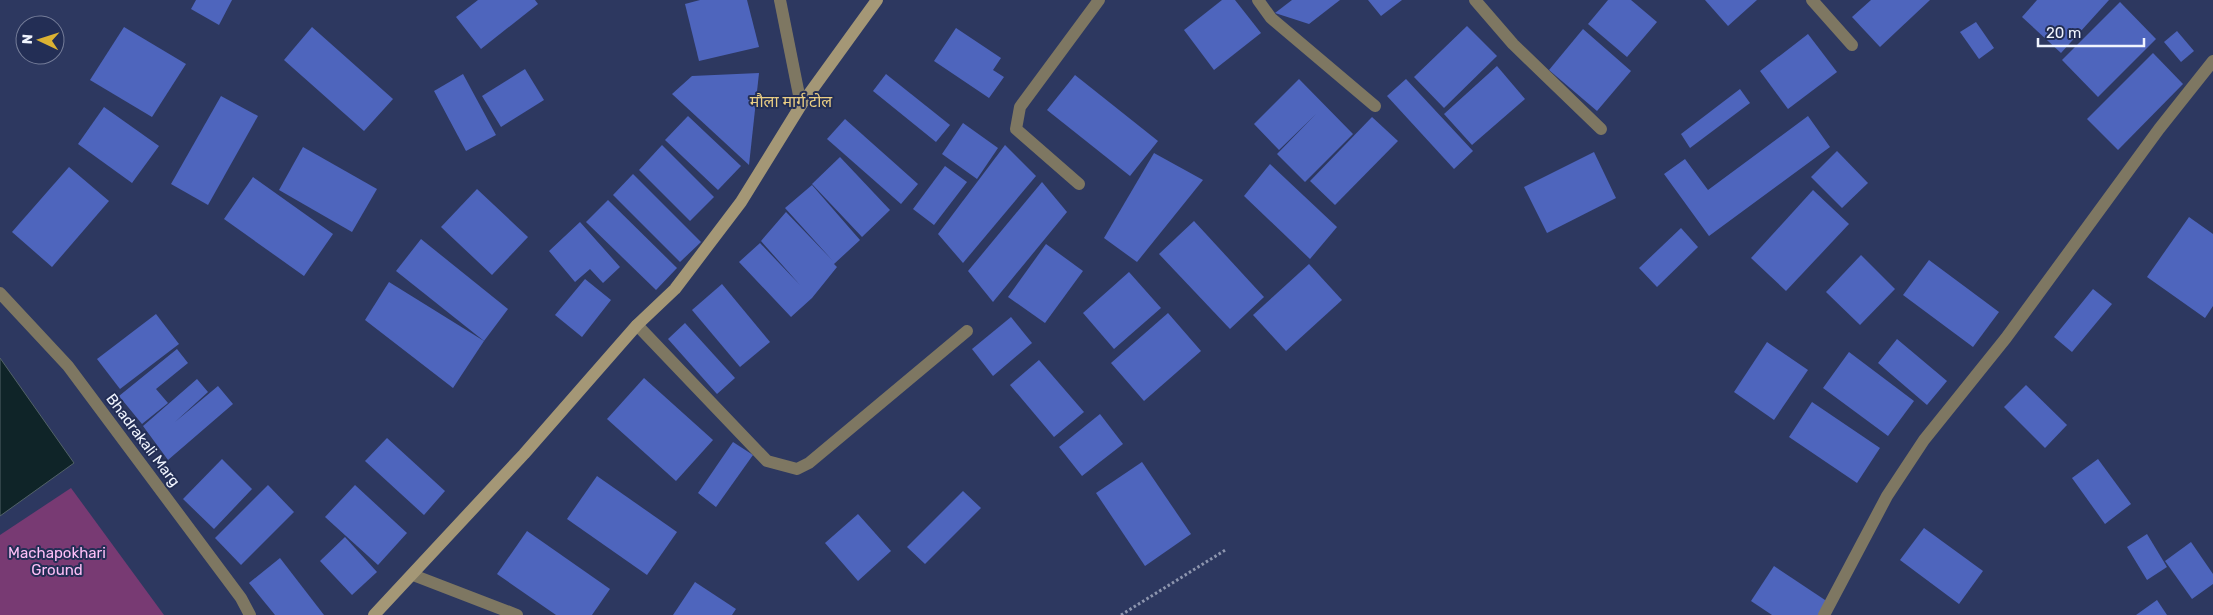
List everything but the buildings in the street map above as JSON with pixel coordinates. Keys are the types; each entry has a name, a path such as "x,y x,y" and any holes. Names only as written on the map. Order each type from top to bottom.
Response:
{"main road":[{"path":"374,615 413,575 637,325 675,289 741,202 801,105 876,0"}],"street":[{"path":"780,0 801,105"},
{"path":"1079,184 1016,129 1020,108 1099,0"},
{"path":"1258,0 1271,18 1375,106"},
{"path":"1476,0 1513,44 1601,129"},
{"path":"1812,0 1852,45"},
{"path":"1824,615 1887,496 1924,440 2006,338 2159,129 2213,61"},
{"name":"Bhadrakali Marg","path":"0,293 68,366 240,598 250,615"},
{"path":"637,325 767,461 797,470 809,463 967,330"},
{"path":"413,575 517,615"}],"path":[{"path":"1121,615 1227,549"}],"green space":[{"name":"Machapokhari Ground","path":"71,488 164,615 0,615 0,535"}],"shaded area":[{"path":"0,358 74,463 0,516"}],"district":[{"name":"मौला मार्ग टोल","path":"791,101"}]}
